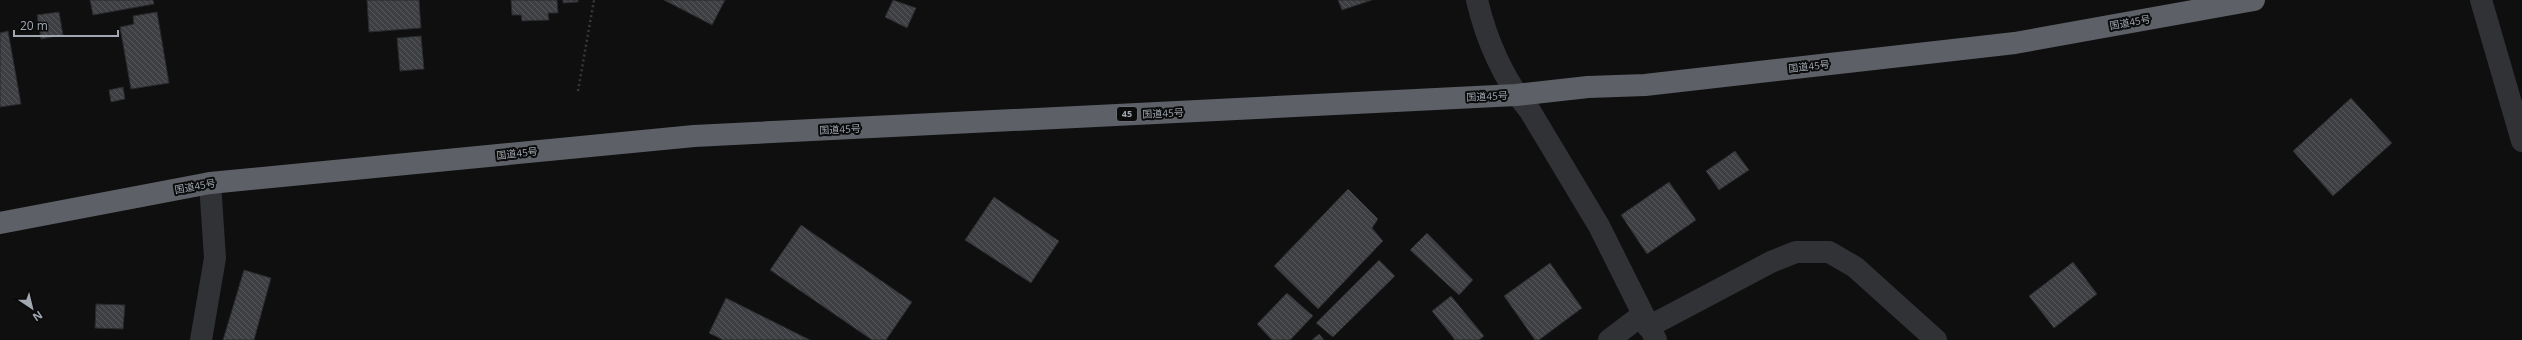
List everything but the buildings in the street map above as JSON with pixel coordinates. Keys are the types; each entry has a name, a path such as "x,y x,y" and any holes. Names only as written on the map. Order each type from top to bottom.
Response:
{"highway":[{"name":"国道45号","path":"0,223 210,183 694,136 1516,95 1588,87 1645,85 2015,43 2254,0"}],"street":[{"path":"1477,0 1484,31 1516,95 1530,111 1599,226 1649,327"},
{"path":"2481,0 2522,141"},
{"path":"201,340 215,258 210,183"},
{"path":"1609,340 1649,327 1771,262 1796,252 1829,252 1855,267 1936,340"}],"path":[{"path":"578,91 594,0"}]}
